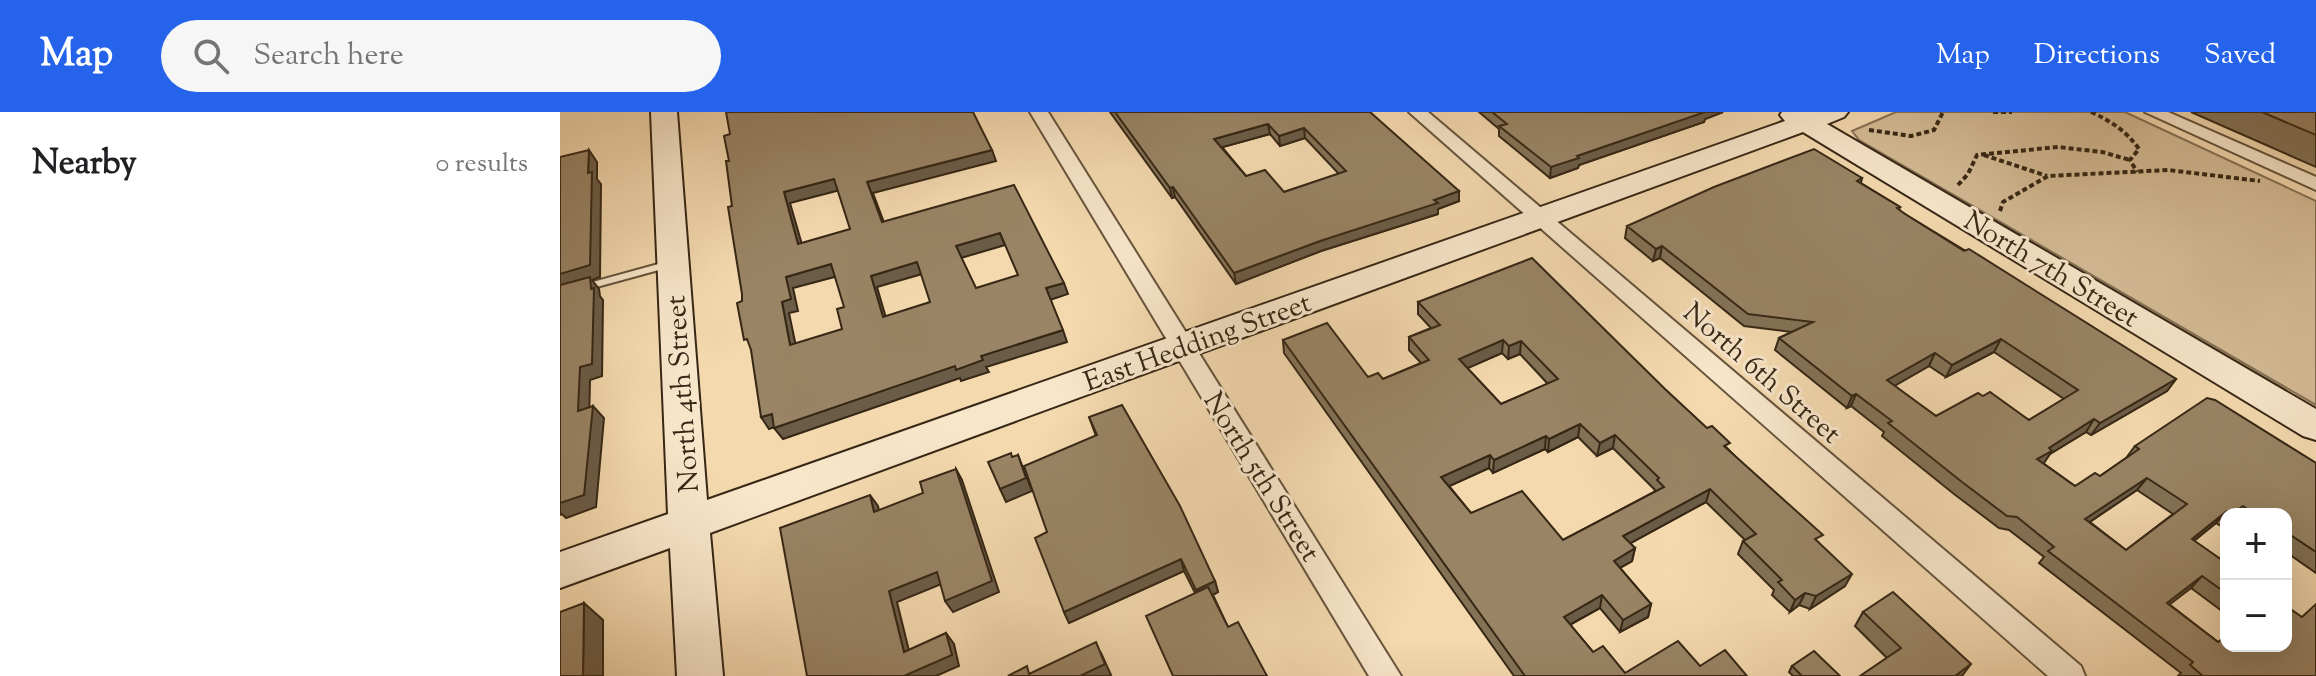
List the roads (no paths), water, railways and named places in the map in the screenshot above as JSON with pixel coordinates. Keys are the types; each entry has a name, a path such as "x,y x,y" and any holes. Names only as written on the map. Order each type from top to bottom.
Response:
{"main road":[{"name":"North 4th Street","path":"664,112 700,676"},
{"name":"East Hedding Street","path":"560,570 1539,218 1810,116"},
{"name":"North 7th Street","path":"1810,116 1934,199 2316,426"}],"street":[{"name":"North 5th Street","path":"1039,112 1386,676"},
{"name":"North 6th Street","path":"1418,112 2070,676"},
{"path":"2154,112 2316,184"}],"lane":[{"path":"560,294 673,263"}]}
